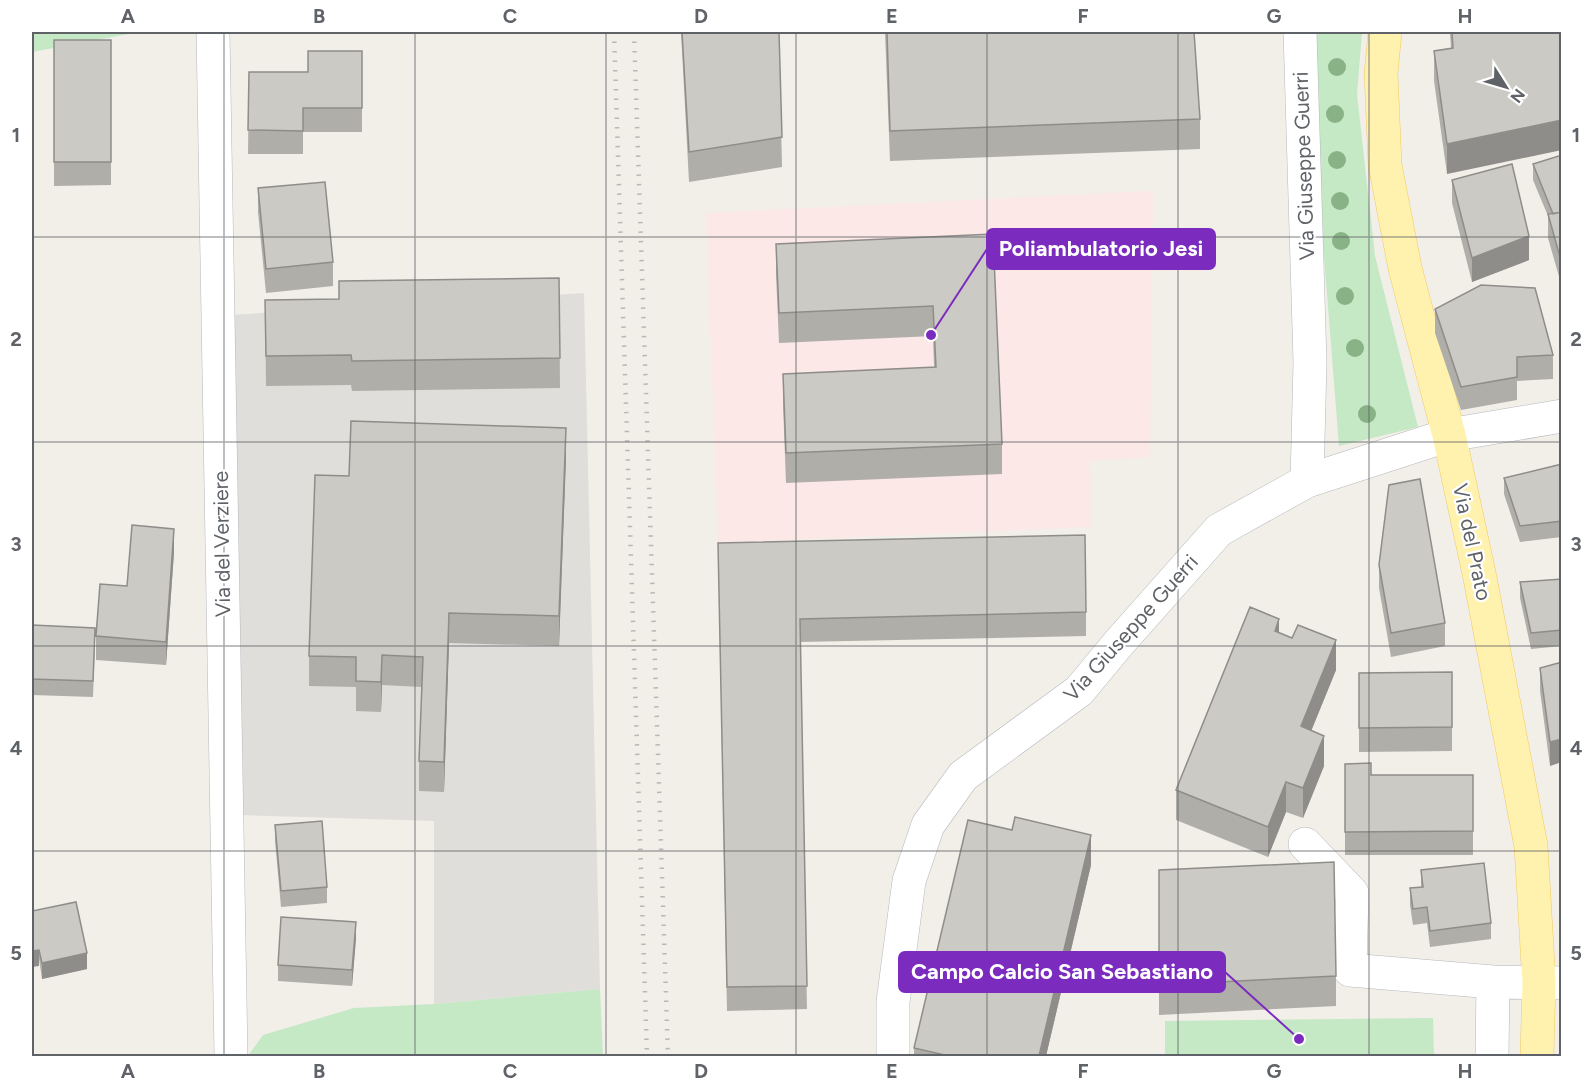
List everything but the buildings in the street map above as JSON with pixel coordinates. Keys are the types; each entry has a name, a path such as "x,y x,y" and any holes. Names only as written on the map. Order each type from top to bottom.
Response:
{"main road":[{"name":"Via del Prato","path":"1385,32 1381,73 1385,165 1406,268 1449,435 1482,585 1531,846 1550,983 1537,1056"}],"street":[{"name":"Via del Verziere","path":"213,32 231,1056"},
{"name":"Via Giuseppe Guerri","path":"1300,32 1310,362 1307,481"},
{"name":"Via Giuseppe Guerri","path":"893,1056 893,1002 909,881 928,825 963,776 1079,691 1219,530 1307,481 1449,435 1562,416"},
{"path":"1305,844 1352,893 1350,970 1493,982 1550,983"},
{"path":"1492,1056 1493,982"}],"shaded area":[{"path":"1153,191 1150,457 1090,461 1091,527 718,543 706,213"},
{"path":"584,293 600,989 434,1004 434,821 242,815 230,315"}],"green space":[{"path":"32,32 139,32 32,52"},
{"path":"1312,32 1362,32 1357,94 1375,256 1418,427 1339,446 1322,231"},
{"path":"600,989 603,1056 248,1056 263,1035 354,1008 434,1004"},
{"path":"1433,1018 1434,1056 1165,1056 1165,1021"}],"railway":[{"path":"614,32 647,1056"},
{"path":"634,32 668,1056"}],"place":[{"name":"Poliambulatorio Jesi","path":"931,335"},
{"name":"Campo Calcio San Sebastiano","path":"1299,1039"}]}
